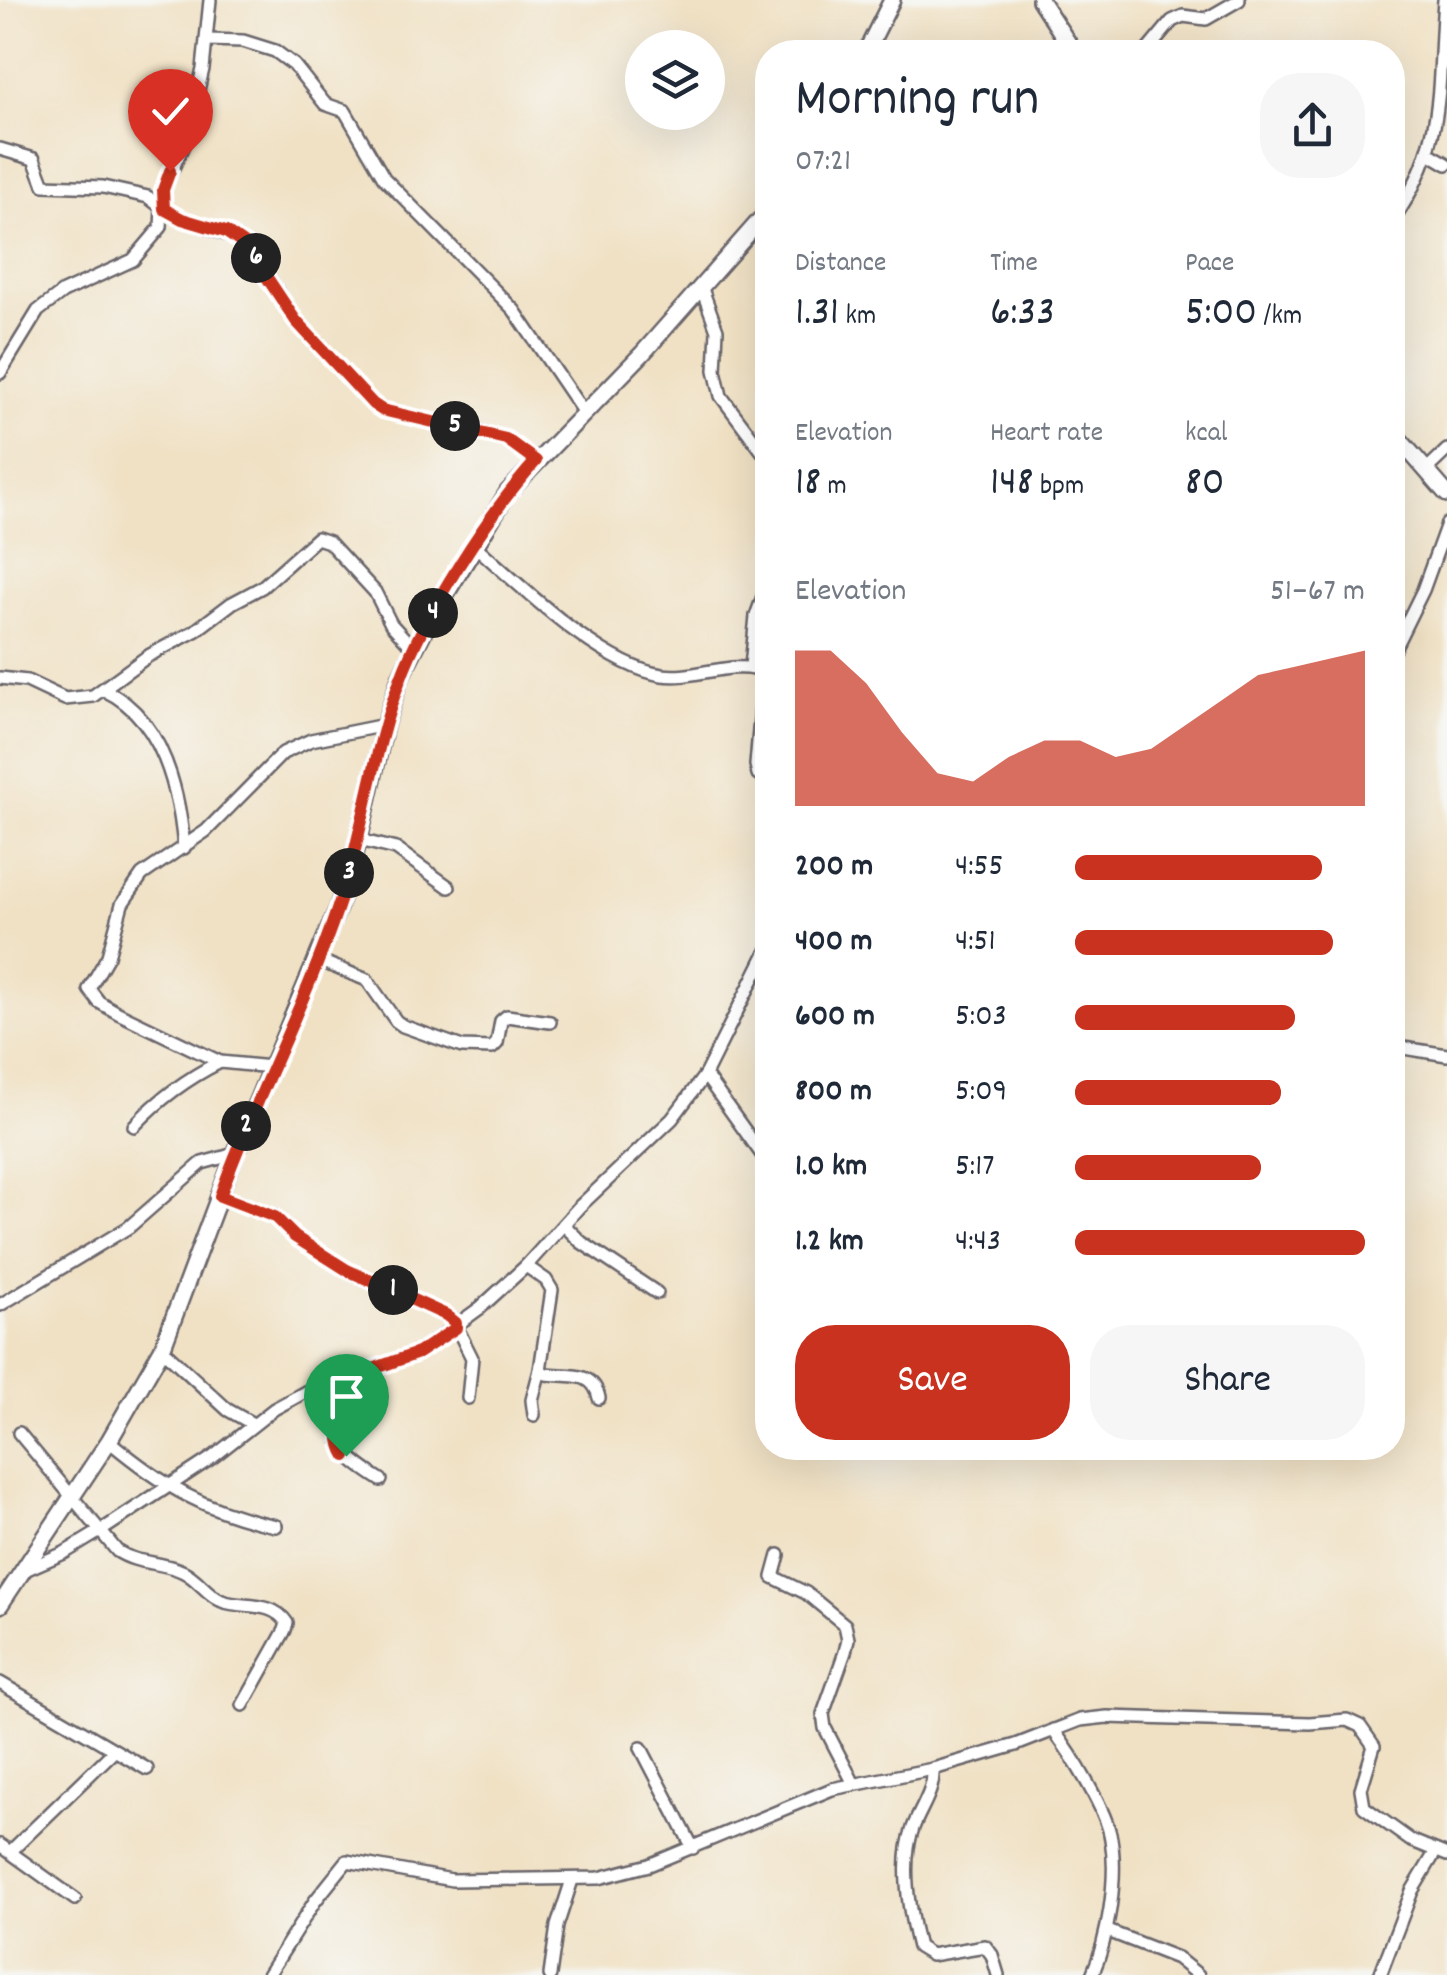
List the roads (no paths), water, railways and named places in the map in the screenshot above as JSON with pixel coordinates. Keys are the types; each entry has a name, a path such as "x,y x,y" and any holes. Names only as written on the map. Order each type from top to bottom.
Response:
{"street":[{"path":"0,374 38,311 63,292 132,260 162,227 163,190 187,137 207,40 210,0"},
{"path":"872,40 892,0"},
{"path":"1040,0 1066,40"},
{"path":"1156,40 1183,16 1206,19 1239,0"},
{"path":"1405,202 1430,154 1442,80 1444,0"},
{"path":"207,40 243,41 275,52 294,66 325,104 341,108 384,178 514,310 584,412"},
{"path":"0,149 34,159 44,185 103,187 148,197 182,219 226,232 246,246 296,321 365,397 382,410 506,439 536,461"},
{"path":"1430,154 1447,164"},
{"path":"0,1605 109,1441 162,1349 235,1154 318,960 359,840 385,725 414,648 508,492 702,289 755,226"},
{"path":"702,289 717,330 716,370 721,396 755,442"},
{"path":"1405,445 1447,494"},
{"path":"1428,470 1447,450"},
{"path":"1405,627 1447,524"},
{"path":"0,678 27,681 65,699 79,700 104,690 148,656 262,587 318,538 328,542 375,592 396,632 414,648"},
{"path":"474,546 556,616 643,670 664,676 755,670"},
{"path":"117,679 118,696"},
{"path":"104,690 118,696 133,710 170,768 184,848"},
{"path":"271,1067 220,1062 118,1013 99,1002 89,989 108,956 117,917 142,876 206,831 283,752 310,740 385,725"},
{"path":"182,822 206,831"},
{"path":"359,840 396,849 449,887"},
{"path":"318,960 366,980 403,1026 462,1047 492,1048 497,1043 501,1020 507,1016 550,1022"},
{"path":"25,1570 102,1530 307,1390 418,1353 456,1328 526,1266 672,1118 705,1074 755,975"},
{"path":"1405,1048 1447,1055"},
{"path":"134,1126 182,1082 220,1062"},
{"path":"705,1074 755,1145"},
{"path":"2,1301 129,1227 202,1163 235,1154"},
{"path":"220,1196 275,1217 295,1237 347,1270 456,1323 472,1358 468,1398"},
{"path":"564,1225 580,1242 658,1292"},
{"path":"526,1266 546,1280 552,1290 532,1400 534,1415"},
{"path":"162,1349 228,1410 253,1424"},
{"path":"540,1370 591,1380 599,1398"},
{"path":"356,1375 337,1433 338,1444 346,1456 381,1480"},
{"path":"19,1432 117,1550 130,1560 186,1573 222,1601 266,1607 283,1616 285,1630 243,1705"},
{"path":"109,1441 154,1478 204,1506 276,1526"},
{"path":"779,1555 773,1577 806,1593 845,1626 845,1652 822,1714 825,1728 854,1782"},
{"path":"0,1683 147,1769"},
{"path":"268,1975 347,1861 452,1880 599,1878 649,1866 854,1782 933,1768 1080,1720 1107,1718 1310,1723 1347,1720 1360,1726 1374,1746 1361,1789 1364,1807 1410,1840 1442,1853 1412,1891 1380,1975"},
{"path":"1053,1730 1084,1776 1112,1837 1108,1932 1092,1975"},
{"path":"641,1748 693,1848"},
{"path":"75,1899 5,1849 114,1751"},
{"path":"933,1768 933,1782 912,1832 908,1855 912,1926 918,1947 931,1955 984,1946 992,1954 998,1975"},
{"path":"550,1975 557,1926 572,1880"},
{"path":"1108,1932 1177,1958 1198,1975"}]}
